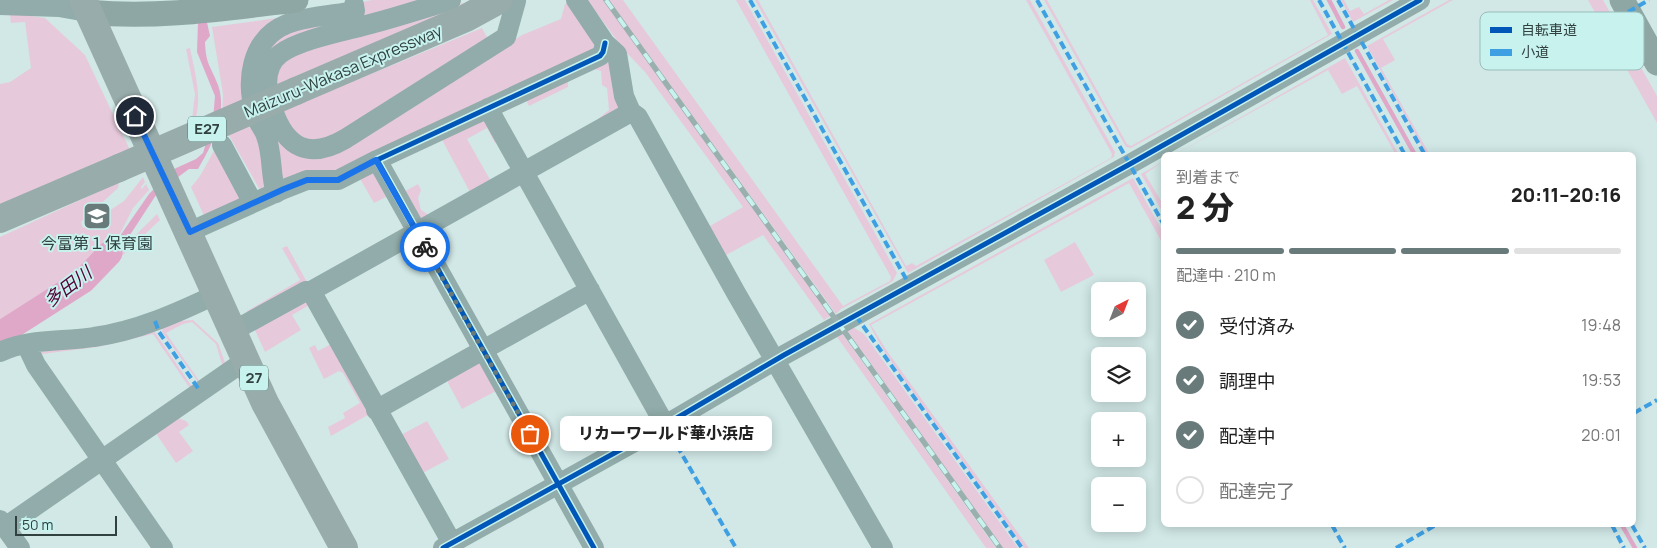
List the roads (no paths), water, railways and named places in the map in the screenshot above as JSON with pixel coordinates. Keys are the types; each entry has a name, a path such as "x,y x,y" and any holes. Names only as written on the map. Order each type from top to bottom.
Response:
{"highway":[{"name":"Maizuru-Wakasa Expressway","path":"0,218 296,91 458,9 512,0"},
{"name":"27","path":"85,6 190,232 265,402 344,548"}],"main road":[{"path":"85,6 134,15 210,10 235,4 296,0"},
{"path":"1622,0 1629,12"},
{"path":"1644,40 1657,63"}],"street":[{"path":"458,9 328,35 288,48 278,55 269,72 266,88 275,117 286,138 302,148 313,150 324,149 345,139 506,37 512,0"},
{"path":"576,0 605,43 617,54 624,96 631,112 638,117 883,548"},
{"path":"311,291 448,545 776,362 784,354 1121,169 1420,0"},
{"path":"0,5 85,6"},
{"path":"276,192 272,182 266,136 256,116 251,94 250,78 256,53 269,36 286,25 354,11 354,5"},
{"path":"190,232 276,192 307,180 338,180 376,160 600,56 605,48 605,43"},
{"path":"488,108 665,425"},
{"path":"233,331 306,291 311,291 631,112"},
{"path":"222,145 253,203"},
{"path":"376,160 594,548"},
{"path":"376,410 590,290"},
{"path":"0,352 17,345 115,334 170,316 216,294"},
{"path":"26,344 36,365 163,548"},
{"path":"20,548 3,524 246,360"}],"waterway":[{"path":"1329,0 1343,27"},
{"path":"1357,51 1413,152"},
{"name":"多田川","path":"0,334 83,281 110,253"},
{"path":"1623,527 1635,548"}],"railway":[{"path":"606,0 1000,548"}],"place":[{"name":"今富第１保育園","path":"97,216"},
{"name":"リカーワールド華小浜店","path":"530,434"}]}
